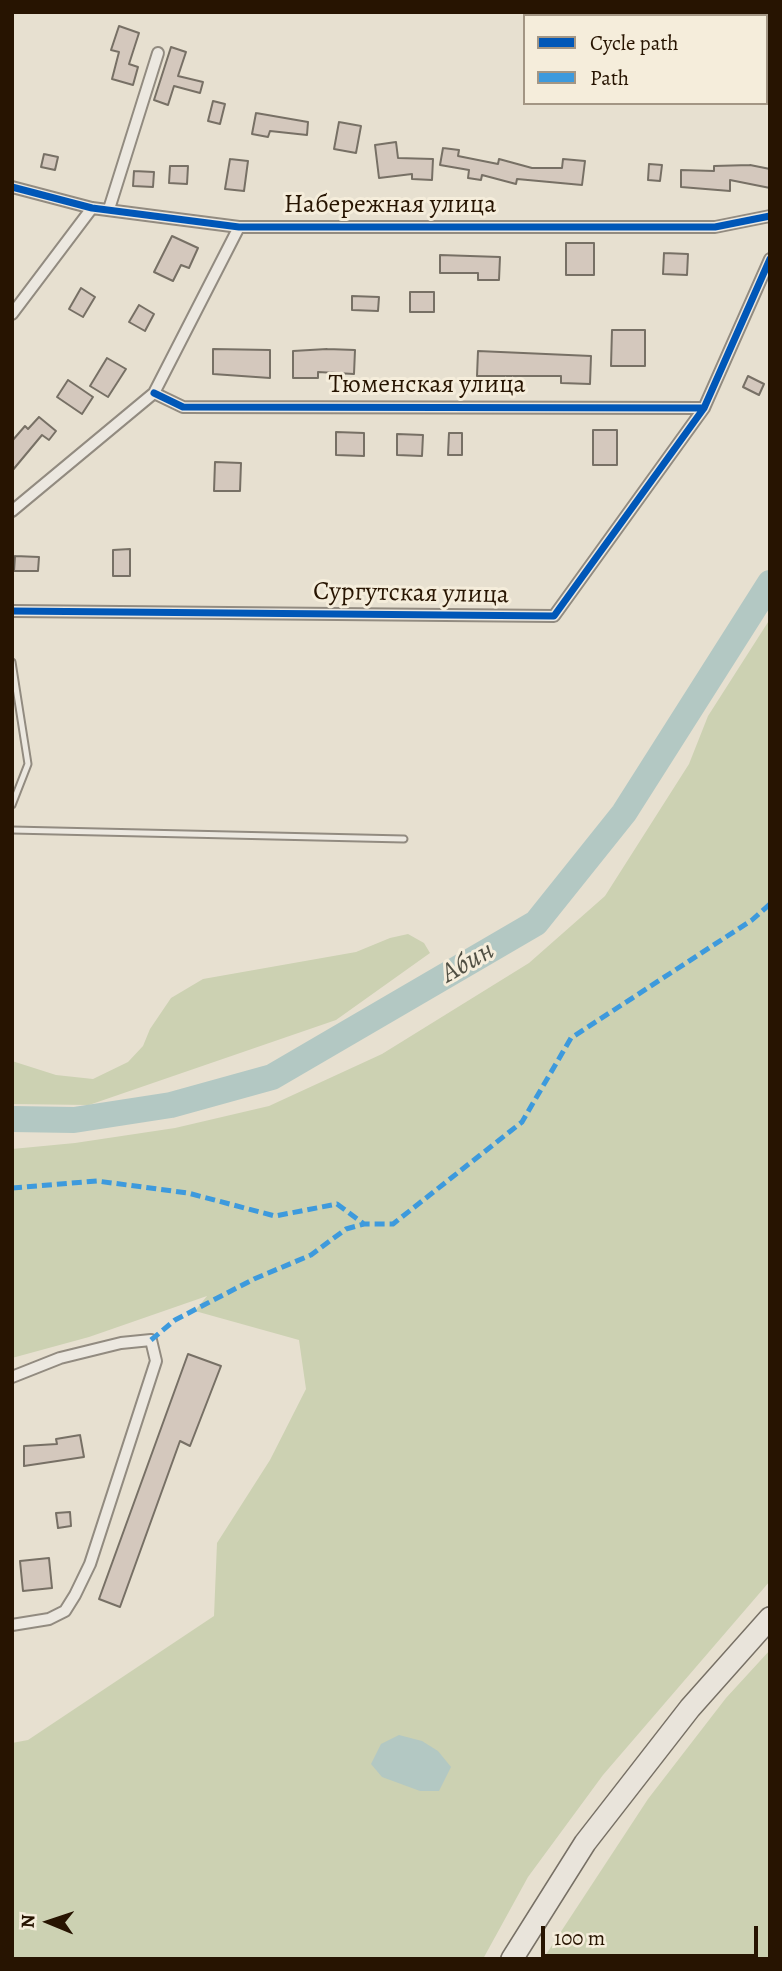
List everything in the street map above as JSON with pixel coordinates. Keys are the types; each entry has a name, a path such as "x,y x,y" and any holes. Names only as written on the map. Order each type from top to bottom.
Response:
{"highway":[{"path":"512,1959 585,1843 690,1708 770,1618"}],"street":[{"path":"109,209 158,53"},
{"name":"Набережная улица","path":"12,187 92,208 239,227 715,227 770,216"},
{"path":"12,314 92,208"},
{"path":"12,511 154,393 239,227"},
{"path":"704,408 770,259"},
{"name":"Тюменская улица","path":"154,393 183,407 704,408"},
{"name":"Сургутская улица","path":"12,611 554,616 704,408"},
{"path":"12,1377 60,1358 121,1343 151,1340 156,1361 113,1499 90,1564 75,1595 65,1611 49,1619 12,1625"}],"lane":[{"path":"12,662 28,764 12,805"},
{"path":"12,830 404,839"}],"green space":[{"path":"770,619 770,1581 603,1775 528,1877 483,1959 12,1959 12,1743 28,1740 214,1616 217,1543 270,1460 306,1389 299,1340 195,1311 207,1296 89,1337 12,1358 12,1149 175,1128 269,1106 382,1054 529,963 605,896 689,764 708,716"},
{"path":"408,934 424,943 430,953 336,1020 89,1105 12,1104 12,1061 56,1075 93,1079 128,1062 143,1046 150,1029 171,998 203,979 356,952 390,938"},
{"path":"770,1650 770,1959 543,1959 648,1799 726,1698"}],"water":[{"path":"399,1735 422,1741 438,1751 451,1767 439,1791 420,1791 382,1777 371,1764 381,1744"}],"building":[{"path":"119,26 139,33 129,64 138,67 133,85 112,79 119,52 111,50"},
{"path":"171,47 186,52 178,76 203,82 200,93 174,86 168,105 154,100"},
{"path":"213,101 225,104 220,124 208,121"},
{"path":"256,113 308,122 307,135 270,131 268,137 252,134"},
{"path":"339,122 361,126 356,153 334,149"},
{"path":"396,142 398,158 433,159 432,180 412,179 412,174 379,178 375,145"},
{"path":"443,148 459,150 458,156 498,164 499,159 532,168 562,168 563,159 585,161 582,185 517,179 516,184 482,175 481,180 468,178 469,170 440,165"},
{"path":"44,154 58,157 55,170 41,167"},
{"path":"230,159 248,161 244,191 225,189"},
{"path":"649,164 662,165 660,181 648,180"},
{"path":"750,165 770,169 770,188 730,180 730,191 681,187 681,170 714,171 714,166"},
{"path":"170,166 188,166 187,184 169,183"},
{"path":"134,171 154,172 153,187 133,186"},
{"path":"172,236 198,248 189,268 181,265 173,281 154,272"},
{"path":"566,243 594,243 594,275 566,275"},
{"path":"664,253 688,254 687,275 663,274"},
{"path":"440,255 500,257 499,280 478,280 478,273 440,273"},
{"path":"81,288 95,297 83,317 69,309"},
{"path":"410,292 434,292 434,312 410,312"},
{"path":"352,296 379,297 378,311 352,310"},
{"path":"139,305 154,314 145,331 129,322"},
{"path":"612,330 645,330 645,366 611,366"},
{"path":"213,349 270,350 270,378 213,374"},
{"path":"355,350 354,374 318,372 318,378 293,378 293,351"},
{"path":"478,351 591,356 590,384 561,383 561,376 477,376"},
{"path":"107,358 126,369 108,397 90,386"},
{"path":"748,376 764,384 759,395 743,387"},
{"path":"68,380 93,397 82,414 57,397"},
{"path":"39,417 56,431 49,440 42,435 12,471 12,441 25,426 28,429"},
{"path":"593,430 617,430 617,465 593,465"},
{"path":"336,432 364,433 364,456 336,455"},
{"path":"449,433 462,433 462,455 448,455"},
{"path":"397,434 423,435 422,456 397,455"},
{"path":"215,462 241,463 240,491 214,491"},
{"path":"130,549 130,576 113,576 113,550"},
{"path":"15,556 39,557 38,571 14,571"},
{"path":"188,1354 221,1366 190,1446 180,1441 120,1607 99,1599"},
{"path":"80,1435 84,1457 24,1466 24,1446 57,1444 56,1439"},
{"path":"70,1512 71,1526 58,1528 56,1513"},
{"path":"49,1558 52,1588 23,1591 20,1561"}],"waterway":[{"name":"Абин","path":"12,1119 74,1120 171,1105 272,1077 536,923 624,813 770,583"}],"marked path":[{"path":"151,1340 175,1320 254,1279 311,1255 346,1229 364,1224 393,1224 522,1122 571,1038 752,920 770,904"},
{"path":"12,1188 97,1181 188,1193 275,1216 337,1204 364,1224"}],"cycle path":[{"path":"12,187 92,208 239,227 715,227 770,216"},
{"path":"12,611 554,616 704,408 770,259"},
{"path":"154,393 183,407 704,408"}]}
